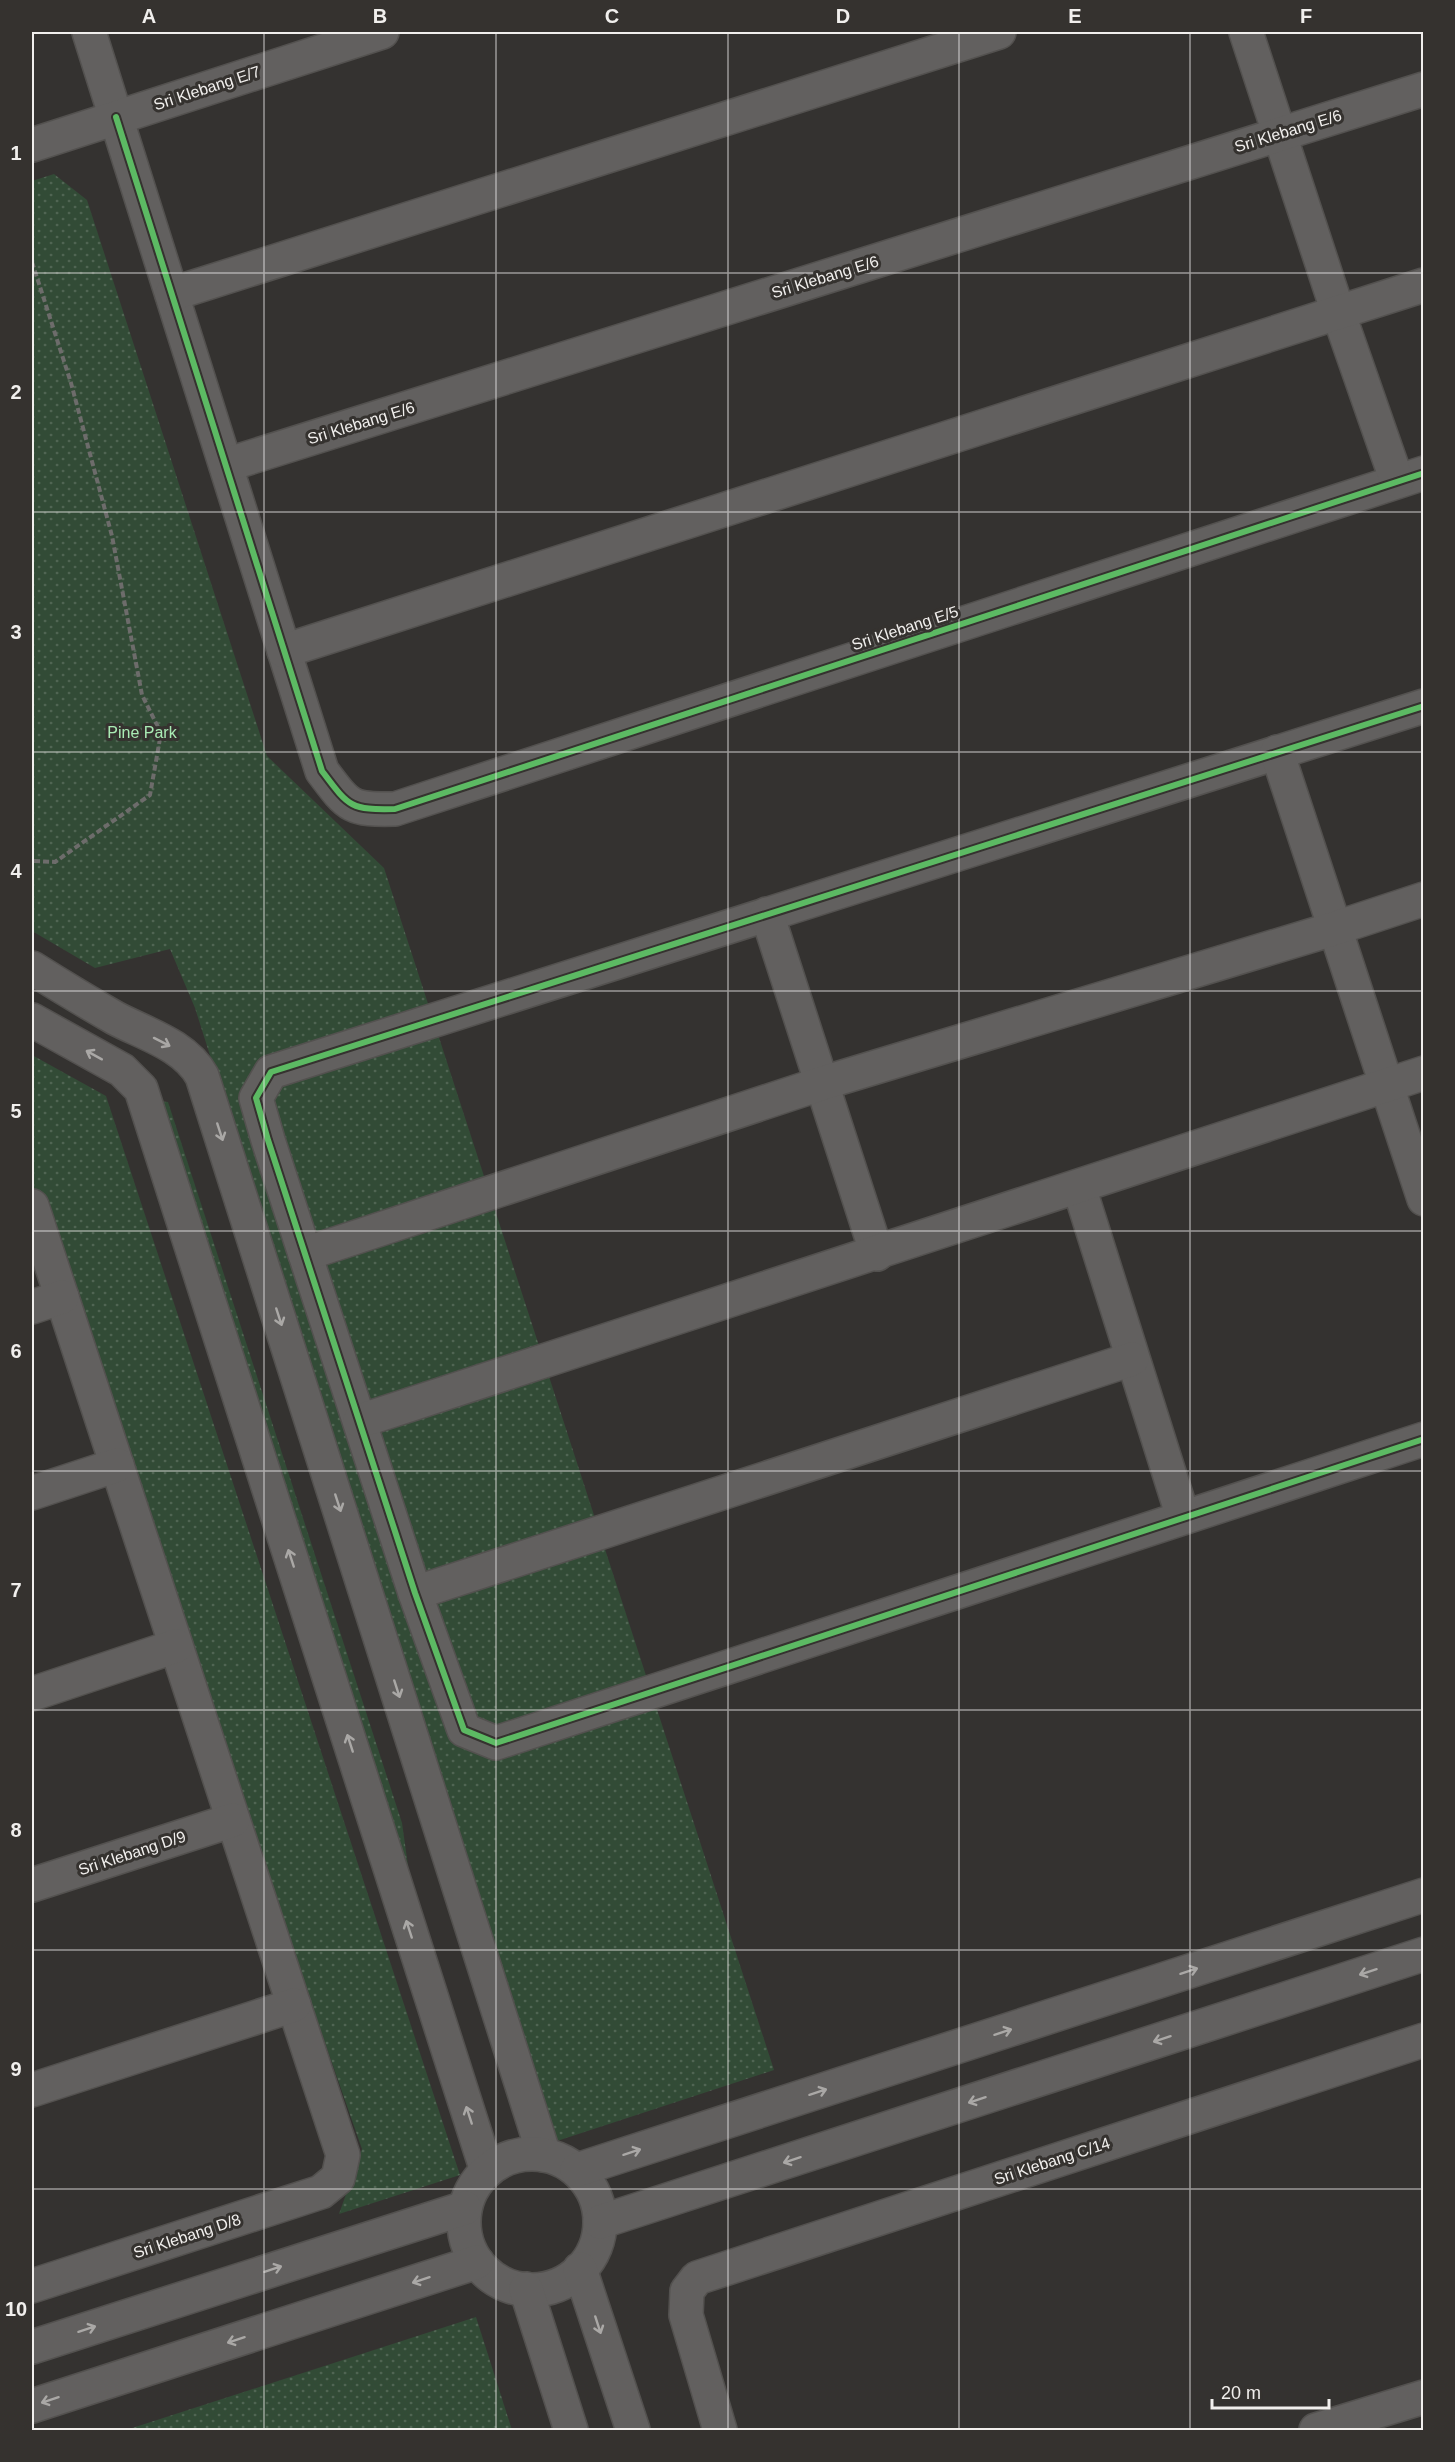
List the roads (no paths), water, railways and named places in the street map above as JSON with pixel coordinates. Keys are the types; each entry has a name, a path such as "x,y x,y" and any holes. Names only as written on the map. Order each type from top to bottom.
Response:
{"street":[{"name":"Sri Klebang E/5","path":"89,32 322,771 342,798 362,809 395,809 1410,477"},
{"name":"Sri Klebang E/7","path":"32,145 382,32"},
{"path":"172,294 999,32"},
{"path":"1246,32 1338,312 1410,477"},
{"name":"Sri Klebang E/6","path":"226,465 1424,89"},
{"path":"284,651 1424,285"},
{"path":"1424,706 272,1072 256,1098 415,1593 464,1730 496,1743 1424,1439"},
{"path":"1277,752 1424,1199"},
{"path":"305,1254 823,1083 1336,928 1424,899"},
{"path":"767,914 877,1254"},
{"path":"32,968 114,1017 181,1051 195,1063 202,1076 544,2155"},
{"path":"32,1020 122,1070 141,1089 487,2171"},
{"path":"360,1421 877,1254 1424,1073"},
{"path":"1079,1187 1183,1517"},
{"path":"32,1206 294,2005 32,2090"},
{"path":"32,1307 62,1297"},
{"path":"415,1593 1132,1359"},
{"path":"32,1493 117,1465"},
{"path":"32,1694 177,1646"},
{"name":"Sri Klebang D/9","path":"32,1885 233,1820"},
{"path":"577,2170 1424,1895"},
{"path":"600,2222 1424,1954"},
{"name":"Sri Klebang D/8","path":"32,2286 321,2192 338,2178 343,2155 294,2005"},
{"name":"Sri Klebang C/14","path":"720,2430 687,2315 687,2291 697,2278 1424,2040"},
{"path":"524,2154 544,2155 577,2170 590,2185 597,2203 600,2222 598,2239 591,2255 580,2270 564,2281 546,2288 526,2289 507,2285 490,2276 477,2262 467,2246 464,2227 465,2208 472,2187 487,2171 504,2160 524,2154"},
{"path":"32,2347 465,2208"},
{"path":"32,2406 477,2262"},
{"path":"580,2270 633,2430"},
{"path":"526,2289 571,2430"},
{"path":"1316,2430 1424,2397"}],"park label":[{"name":"Pine Park","path":"142,732"}]}
